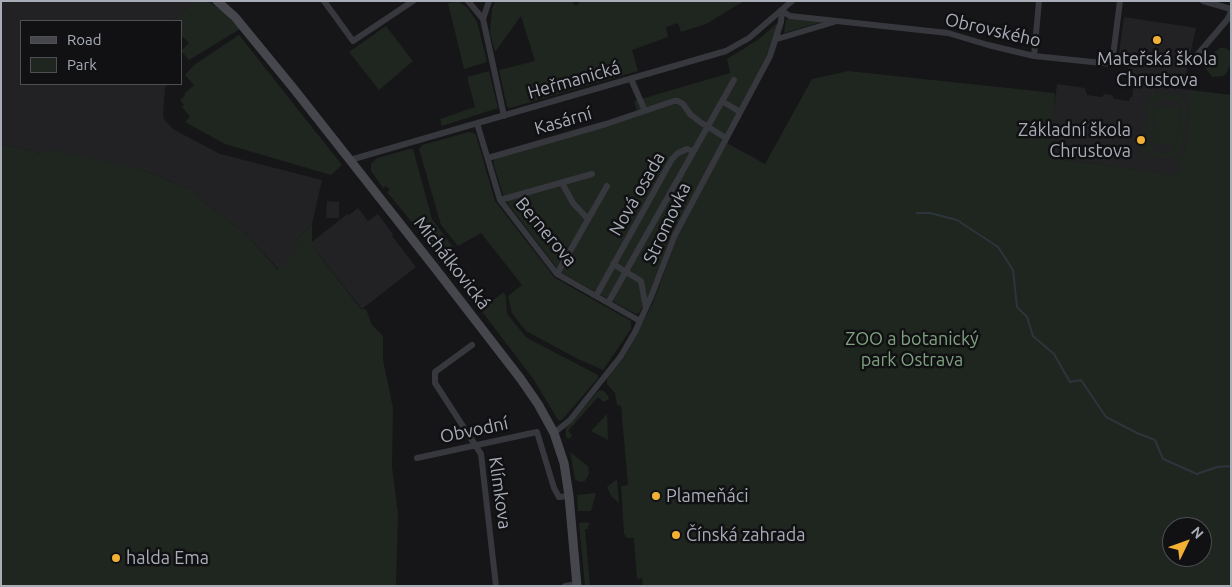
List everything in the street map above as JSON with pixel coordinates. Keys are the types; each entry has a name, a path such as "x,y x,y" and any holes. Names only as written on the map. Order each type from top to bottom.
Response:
{"street":[{"path":"324,1 352,42 413,1"},
{"path":"468,1 484,19"},
{"path":"489,1 484,19 504,116"},
{"name":"Heřmanická","path":"350,160 726,51 749,38 792,1"},
{"path":"1034,56 1039,1"},
{"name":"Obrovského","path":"782,11 790,16 948,33 1034,56 1112,64 1120,1"},
{"path":"1192,61 1227,20 1231,10 1203,1"},
{"name":"Michálkovická","path":"220,2 236,17 350,160 520,378 538,404 554,433 564,464 569,496 577,585"},
{"name":"Stromovka","path":"554,433 570,420 621,356 640,321 675,235 760,77 777,39 782,11"},
{"name":"Obrovského","path":"777,39 838,21"},
{"path":"632,79 645,111"},
{"name":"Nová osada","path":"608,303 734,80"},
{"name":"Kasární","path":"488,158 678,101 690,114 707,127"},
{"path":"722,101 740,112"},
{"name":"Bernerova","path":"478,123 500,200 557,274 640,321"},
{"path":"707,127 726,138"},
{"name":"Nová osada","path":"596,296 672,159 678,153 687,149 694,151"},
{"path":"500,200 592,174"},
{"path":"562,183 573,203 588,219"},
{"path":"557,274 607,186"},
{"name":"Nová osada","path":"614,264 641,281 646,308"},
{"name":"Klímkova","path":"472,345 435,372 436,383 481,454 496,586"},
{"name":"Obvodní","path":"417,458 537,432 554,488 559,497 569,496"},
{"path":"565,586 577,585"}],"shaded area":[{"path":"1,1 194,1 174,20 20,20 20,85 167,85 165,88 163,114 164,119 173,129 220,154 322,180 312,224 293,243 301,248 279,270 245,233 203,202 190,189 137,168 41,153 1,144"},
{"name":"Mateřská škola Chrustova","path":"1124,17 1196,28 1185,78 1178,83 1132,75 1119,53"},
{"name":"Základní škola Chrustova","path":"1134,83 1231,95 1231,157 1227,182 1051,158 1052,124 1057,84 1085,88 1087,95 1102,97 1104,94 1112,95 1114,99 1129,101 1130,97 1132,97"},
{"path":"327,201 339,202 339,218 326,218"},
{"path":"358,208 368,221 378,214 416,267 362,309 312,246 312,242 347,214 349,215"}],"green space":[{"path":"194,1 208,1 225,13 240,29 189,60 182,52 189,43 182,36 182,20 174,20"},
{"path":"495,1 571,1 576,6 581,1 744,1 706,24 681,32 678,23 666,27 668,37 632,50 638,71 510,108 507,107 499,70 535,61 521,16 495,52 490,32 492,9"},
{"path":"459,2 468,8 477,22 487,62 464,69 448,3"},
{"path":"791,17 822,22 784,33 786,20"},
{"path":"778,24 772,45 672,236 652,290 639,313 636,314 561,273 510,207 503,195 493,162 495,159 638,115 634,101 730,73 727,59 759,39"},
{"path":"386,26 413,61 379,90 349,52"},
{"path":"239,35 342,165 331,175 225,144 185,122 190,117 182,107 184,105 180,100 194,85 185,75 194,65"},
{"path":"1220,48 1229,50 1231,63 1226,74 1212,77 1206,69 1206,63 1212,54"},
{"path":"489,71 498,108 442,126 440,119 475,107 467,77"},
{"name":"ZOO a botanický park Ostrava","path":"848,71 1055,93 1051,158 1178,175 1181,154 1185,154 1190,107 1188,106 1189,90 1231,95 1231,586 643,586 642,578 637,579 634,538 627,538 624,534 621,486 628,485 621,406 617,405 615,393 607,384 607,378 625,356 653,303 677,238 727,143 765,164 812,79"},
{"path":"1151,90 1156,91 1155,97 1167,93 1177,95 1183,100 1187,109 1182,148 1177,155 1168,159 1157,158 1149,151 1148,158 1143,157","holes":["1166,98 1177,101 1181,106 1182,113 1178,144 1172,151 1164,154 1154,150 1150,140 1154,107 1159,101"]},
{"path":"1156,105 1180,108 1176,146 1152,143"},
{"path":"469,132 476,135 495,201 555,278 631,321 631,329 603,370 526,331 512,313 508,296 522,285 481,233 458,246 441,225 419,149 422,145"},
{"path":"1,144 41,153 47,149 137,168 190,189 203,202 245,233 278,270 300,248 293,243 312,224 312,246 361,309 366,309 372,325 383,336 383,360 393,408 392,467 398,514 396,586 1,586"},
{"path":"413,149 432,219 453,247 442,259 387,192 390,190 386,186 383,188 371,171 371,164 377,158"},
{"path":"470,291 488,304 504,292 507,314 527,338 598,375 598,378 562,420 558,420 534,380 468,293"},
{"path":"599,390 604,391 609,399 604,402 598,397 568,431 572,435 570,439 566,437 566,428"},
{"path":"607,414 608,440 591,431"},
{"path":"570,452 588,466 589,474 585,481 579,482 575,479"},
{"path":"617,479 619,503 611,496 607,487"},
{"path":"596,493 591,511 578,511 577,495"},
{"path":"588,522 590,525 588,525 588,529 585,529 590,586 585,586 579,523"}],"waterway":[{"path":"917,213 930,213 957,220 998,247 1013,270 1017,307 1027,317 1033,336 1054,354 1070,382 1081,380 1106,417 1155,440 1163,459 1197,474 1217,467 1231,466"}],"place":[{"name":"Mateřská škola Chrustova","path":"1157,40"},
{"name":"Základní škola Chrustova","path":"1141,140"},
{"name":"Plameňáci","path":"656,496"},
{"name":"Čínská zahrada","path":"676,535"},
{"name":"halda Ema","path":"116,558"}]}
